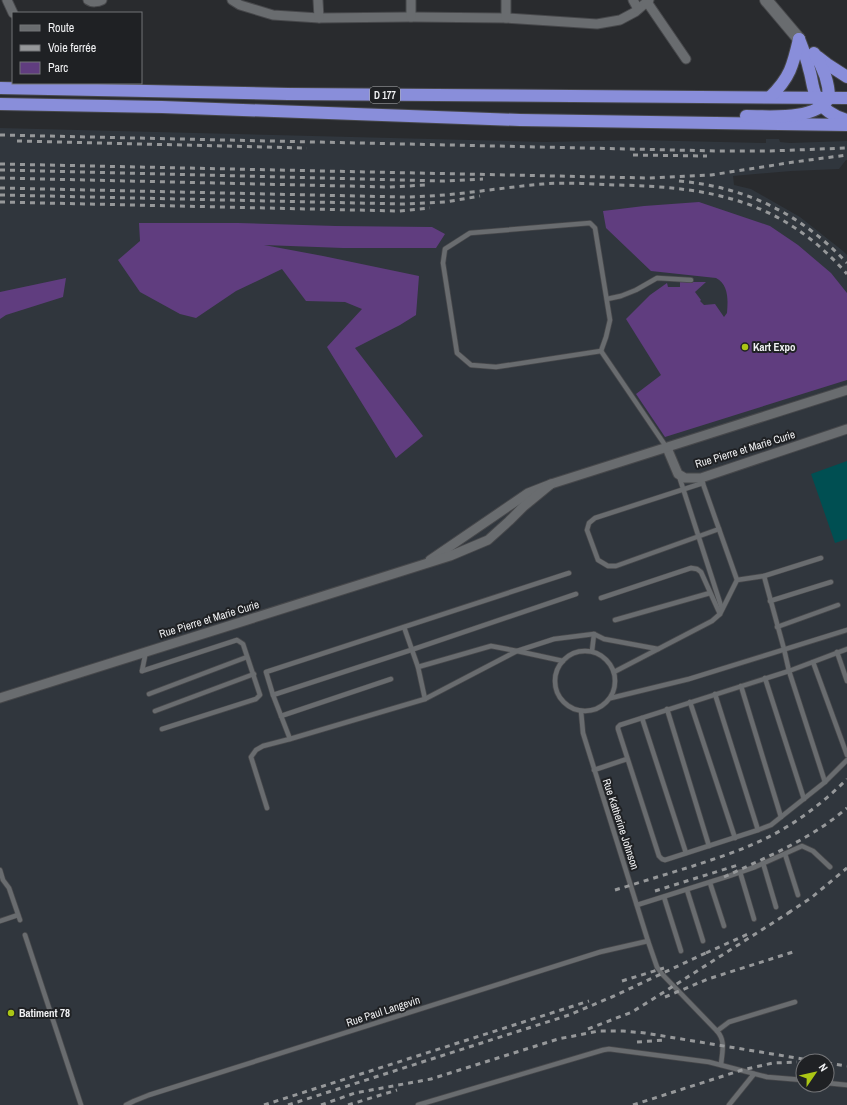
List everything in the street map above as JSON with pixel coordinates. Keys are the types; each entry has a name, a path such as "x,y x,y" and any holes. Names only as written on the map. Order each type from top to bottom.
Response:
{"highway":[{"path":"799,39 827,64 847,76"},
{"path":"770,97 783,83 789,72 794,60 799,39"},
{"path":"799,39 822,100 835,115 847,120"},
{"path":"520,120 797,116 806,114 822,100 829,90 826,75 814,53"},
{"name":"D 177","path":"0,88 288,94 770,97 822,100 847,98"},
{"name":"D 177","path":"0,104 162,107 520,120"},
{"path":"520,120 847,125"}],"street":[{"path":"7,0 13,12"},
{"path":"88,0 90,2 98,2 102,0"},
{"path":"232,0 240,5 273,15 319,18 506,18 597,24 620,20 648,1 686,58"},
{"path":"318,0 319,18"},
{"path":"411,0 411,17"},
{"path":"506,0 506,18"},
{"path":"633,0 638,9"},
{"path":"766,0 799,39"},
{"name":"Rue Pierre et Marie Curie","path":"426,563 528,493 551,484 847,390"},
{"name":"Rue Pierre et Marie Curie","path":"678,474 684,478 702,480 847,429"},
{"path":"666,448 678,474"},
{"name":"Rue Pierre et Marie Curie","path":"0,698 450,556 488,540 522,507 551,484"}],"lane":[{"path":"590,223 595,228 610,320 601,351 496,367 471,365 458,353 443,263 445,249 470,233 590,223"},
{"path":"607,299 621,296 636,290 657,278 691,280"},
{"path":"601,351 666,448"},
{"path":"678,474 721,612"},
{"path":"614,672 712,620 721,612 737,580 720,529 702,480 683,490 595,518 589,523 587,530 598,560 608,566 616,566 720,529"},
{"path":"737,580 764,576 821,558"},
{"path":"601,598 691,568 697,569 701,572 710,593 721,612"},
{"path":"290,739 266,672 569,573"},
{"path":"764,576 789,671 825,782"},
{"path":"770,600 831,582"},
{"path":"616,620 710,593"},
{"path":"273,695 576,594"},
{"path":"778,627 838,605"},
{"path":"404,627 418,667 425,699"},
{"path":"611,698 689,679 847,630"},
{"path":"267,808 252,758 256,750 263,746 425,699 517,652 554,639 594,634 604,639 658,649"},
{"path":"592,651 594,634"},
{"path":"146,652 142,671 237,640 244,644 260,694 256,699 162,729"},
{"path":"418,667 491,646 562,661"},
{"path":"847,648 789,671 667,709 618,727 627,760 659,856 665,860 771,825 825,782 847,760"},
{"path":"586,650 592,651 602,655 610,663 616,682 615,688 611,698 604,706 591,711 575,710 566,704 559,696 555,677 557,670 562,661 576,652 586,650"},
{"path":"837,652 847,681"},
{"path":"149,694 247,657"},
{"path":"813,662 847,755"},
{"path":"155,711 254,674"},
{"path":"766,678 804,799"},
{"path":"281,716 391,679"},
{"path":"741,686 781,817"},
{"path":"715,694 758,830"},
{"path":"690,702 735,838"},
{"path":"667,709 709,846"},
{"name":"Rue Katherine Johnson","path":"581,711 583,733 594,770 657,966 662,974 717,1031"},
{"path":"642,718 686,853"},
{"path":"594,770 627,760"},
{"path":"637,905 710,883 763,863 802,846 813,851 830,867"},
{"path":"785,854 798,895"},
{"path":"763,863 776,907"},
{"path":"0,870 3,880 9,888 19,917 0,921"},
{"path":"740,872 754,919"},
{"path":"710,883 724,926"},
{"path":"687,890 703,941"},
{"path":"664,897 681,951"},
{"path":"25,935 81,1105"},
{"name":"Rue Paul Langevin","path":"126,1105 156,1093 600,952 648,940"},
{"path":"721,1065 723,1044 721,1036 717,1031 729,1022 795,1002"},
{"path":"418,1105 609,1049 709,1062 767,1077 795,1079"},
{"path":"729,1105 754,1074"},
{"path":"835,1084 847,1085"}],"shaded area":[{"path":"0,128 545,142 638,140 766,143 766,139 779,139 780,142 790,143 847,141 847,160 839,169 733,176 734,185 751,189 800,217 847,255 847,1105 0,1105"}],"green space":[{"name":"Kart Expo","path":"699,202 770,226 798,245 831,273 847,293 847,380 665,437 636,394 661,375 626,319 650,295 667,283 668,287 680,287 680,282 706,282 695,292 704,305 715,304 724,317 727,313 727,293 723,285 716,278 651,271 606,228 603,211"},
{"path":"139,223 238,223 432,227 445,234 436,248 343,248 264,245 419,276 416,315 355,348 423,436 396,458 327,347 362,309 345,302 306,301 282,269 236,291 196,318 180,314 140,292 118,260 140,241"},
{"path":"66,278 63,297 6,315 0,319 0,292"}],"water":[{"path":"847,461 847,539 835,543 811,474"}],"railway":[{"path":"0,135 719,151 847,148"},
{"path":"17,141 307,148"},
{"path":"633,155 707,156"},
{"path":"0,164 648,178 711,175 847,155"},
{"path":"0,170 444,181 483,179"},
{"path":"0,178 388,187 427,185"},
{"path":"679,181 727,189 771,206 811,230 847,263"},
{"path":"0,188 402,197 437,196 561,183 650,186 682,189 713,194 742,202 770,213 796,229 822,249 847,274"},
{"path":"0,195 404,204 446,202 480,196"},
{"path":"0,202 399,211 430,208"},
{"path":"615,890 717,858 769,837 816,807 847,779"},
{"path":"724,877 788,847 819,829 847,808"},
{"path":"655,891 738,865"},
{"path":"788,913 811,898 847,868"},
{"path":"588,1029 632,1012 793,910"},
{"path":"706,953 748,934"},
{"path":"288,1105 569,1015 614,996 710,951"},
{"path":"665,997 708,979 793,952"},
{"path":"622,981 664,968"},
{"path":"264,1105 589,1001"},
{"path":"321,1105 355,1093 431,1079 558,1039 599,1031 645,1033 795,1058"},
{"path":"637,1042 665,1040"},
{"path":"633,1105 742,1070 773,1063 795,1062"},
{"path":"835,1064 847,1066"},
{"path":"348,1105 397,1090"}],"place":[{"name":"Kart Expo","path":"745,347"},
{"name":"Batiment 78","path":"11,1013"}]}
